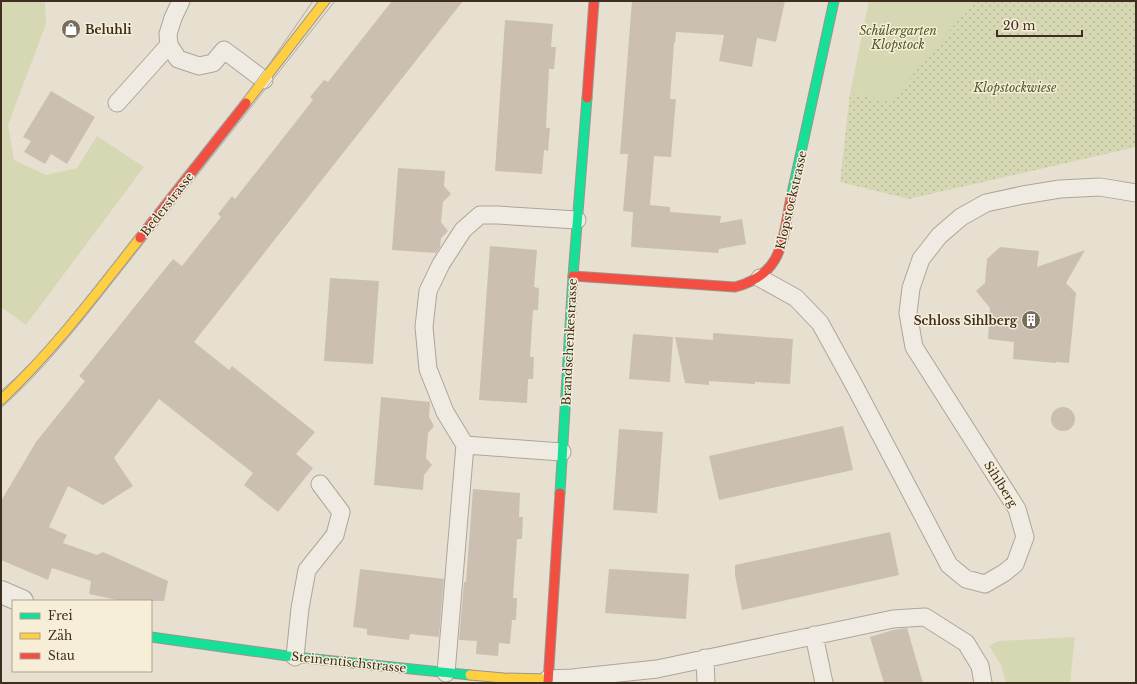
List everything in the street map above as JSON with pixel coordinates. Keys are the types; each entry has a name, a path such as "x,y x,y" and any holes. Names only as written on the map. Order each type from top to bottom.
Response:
{"street":[{"name":"Bederstrasse","path":"1,400 48,353 83,311 324,1"},
{"name":"Brandschenkestrasse","path":"548,681 572,276 594,1"},
{"name":"Klopstockstrasse","path":"572,276 735,287 748,284 760,278 772,267 779,253 834,1"},
{"path":"1,592 20,600"},
{"name":"Steinentischstrasse","path":"152,637 296,657 548,681"}],"lane":[{"path":"181,1 173,18 168,34 169,45 178,59 199,66 213,63 224,50 264,80"},
{"path":"117,103 169,45"},
{"name":"Sihlberg","path":"760,278 796,298 820,322 949,565 966,579 985,584 1004,573 1015,564 1025,537 1017,509 914,347 908,313 911,288 922,259 939,236 961,217 986,203 1023,195 1100,187 1136,193"},
{"path":"446,672 465,445 445,412 428,368 424,327 428,291 441,264 463,230 480,215 577,220"},
{"path":"465,445 562,452"},
{"path":"296,657 300,608 307,570 335,535 341,512 320,484"},
{"path":"548,681 572,678 657,676 705,658 894,619 925,617 966,643 980,666 983,683"},
{"path":"814,635 824,683"},
{"path":"705,658 706,683"}],"green space":[{"path":"1,1 45,1 46,24 8,125 14,160 46,175 77,168 97,136 144,167 26,325 1,307"},
{"name":"Schülergarten Klopstock","path":"869,1 974,1 890,103 850,93"},
{"name":"Klopstockwiese","path":"974,1 1136,1 1136,147 909,199 840,182 850,93 890,102"},
{"path":"1075,637 1070,683 1006,683 1001,665 989,646 998,641"}],"building":[{"path":"392,1 463,1 194,342 229,370 232,366 315,432 296,454 313,468 278,512 244,485 253,473 159,399 114,458 133,486 103,505 68,486 49,527 67,535 63,543 97,555 103,552 168,581 164,601 117,600 89,594 91,581 52,568 48,580 1,560 1,501 36,442 85,381 79,376 173,259 182,266 221,217 218,214 232,196 235,199 313,100 310,97 324,80 328,82"},
{"path":"632,1 785,1 776,42 757,38 752,67 719,61 724,35 676,32 670,99 676,99 671,157 654,156 650,205 670,207 670,212 721,216 720,223 742,219 746,244 719,249 718,253 631,247 633,212 623,211 628,154 620,154"},
{"path":"505,20 553,24 551,47 556,47 554,69 549,69 546,128 550,128 548,151 544,150 542,174 495,171"},
{"path":"51,91 95,117 67,164 51,154 45,164 24,152 31,141 23,137"},
{"path":"398,168 445,171 444,186 451,194 443,202 441,222 448,231 441,238 440,247 436,253 392,250"},
{"path":"490,246 537,250 534,287 539,288 538,310 533,310 530,357 534,357 533,379 528,379 527,403 479,400"},
{"name":"Schloss Sihlberg","path":"1000,247 1039,251 1037,267 1085,250 1066,283 1076,293 1069,363 1013,359 1014,342 988,339 990,308 976,291 985,283 987,259"},
{"path":"330,278 379,281 373,364 324,361"},
{"path":"713,333 793,339 790,384 755,382 755,384 709,381 709,385 685,383 675,337 713,340"},
{"path":"633,334 673,337 670,382 629,379"},
{"path":"381,397 430,402 429,417 434,426 428,433 426,458 432,465 424,475 423,490 374,485"},
{"path":"1063,407 1072,410 1075,419 1072,428 1063,431 1054,428 1051,419 1054,410"},
{"path":"843,426 853,470 719,500 709,456"},
{"path":"619,429 663,432 657,513 613,510"},
{"path":"473,489 520,493 519,517 523,517 522,539 517,539 513,598 517,598 516,620 512,620 510,644 499,643 498,656 476,654 477,641 459,640 464,582 466,582"},
{"path":"890,532 899,575 742,610 735,575 735,565"},
{"path":"360,569 444,579 439,637 410,634 409,640 367,635 367,629 353,627"},
{"path":"609,569 689,574 686,619 605,613"},
{"path":"907,628 923,683 884,683 870,637 893,630"}],"tram line":[{"path":"1,391 32,362 87,297 246,95 313,1"},
{"path":"1,408 34,376 75,329 335,1"}],"traffic: fast":[{"path":"791,198 834,1"},
{"path":"560,493 573,276 587,98"},
{"path":"152,637 295,657 470,675"}],"traffic: slow":[{"path":"246,103 325,1"},
{"path":"1,400 56,342 140,238"},
{"path":"470,675 504,678 548,679"}],"traffic: jam":[{"path":"587,98 594,1"},
{"path":"140,238 246,103"},
{"path":"573,276 735,287 751,281 763,274 772,264 782,241 791,198"},
{"path":"548,683 560,493"}],"place":[{"name":"Beluhli","path":"71,29"},
{"name":"Schloss Sihlberg","path":"1031,320"}]}
